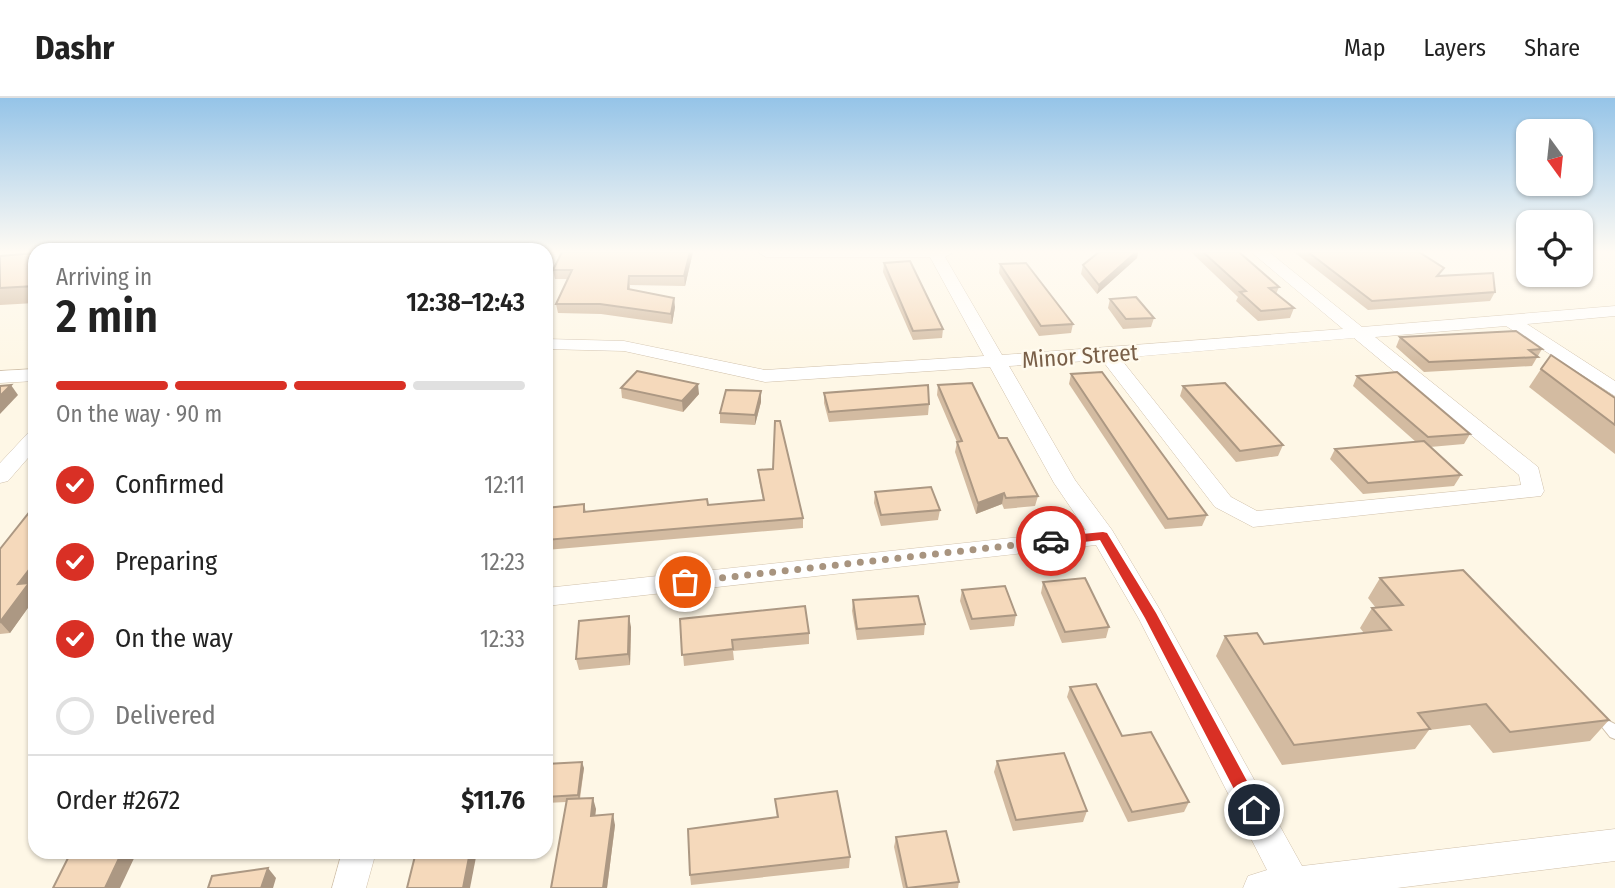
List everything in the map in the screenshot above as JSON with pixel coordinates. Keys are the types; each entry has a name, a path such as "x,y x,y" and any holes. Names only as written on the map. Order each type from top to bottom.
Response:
{"street":[{"path":"957,289 1065,483 1103,536 1151,617 1283,886 1615,845"},
{"path":"1107,354 1223,502 1253,519 1533,491 1530,472 1304,289"},
{"name":"Minor Street","path":"553,344 624,346 765,376 1107,354 1615,311"},
{"path":"1509,320 1615,390"},
{"path":"0,377 28,375"},
{"path":"0,476 28,445"},
{"path":"553,596 1103,536"},
{"path":"349,888 357,859"}],"building":[{"path":"563,289 628,289 674,298 671,314 600,304 556,304"},
{"path":"895,289 924,289 943,329 913,331"},
{"path":"1016,289 1046,289 1073,324 1041,326"},
{"path":"1244,289 1270,289 1294,308 1261,311 1240,292 1246,291"},
{"path":"1356,289 1495,289 1495,292 1372,301"},
{"path":"1136,297 1154,318 1126,319 1110,299"},
{"path":"1516,331 1542,349 1529,350 1538,357 1429,362 1400,337"},
{"path":"1551,355 1615,398 1615,425 1541,369"},
{"path":"637,371 698,384 682,401 621,388"},
{"path":"1102,372 1207,515 1168,519 1071,374"},
{"path":"1397,372 1470,434 1428,437 1357,376"},
{"path":"972,383 999,438 1007,438 1038,496 1006,498 1004,493 978,503 957,442 962,441 938,385"},
{"path":"1225,383 1283,445 1240,451 1183,386"},
{"path":"11,385 0,396 0,386"},
{"path":"928,385 929,404 829,412 824,393"},
{"path":"726,390 761,391 755,415 720,413"},
{"path":"775,421 780,421 803,518 553,539 553,507 584,504 584,512 707,499 708,505 764,500 758,470 773,469"},
{"path":"1424,441 1461,475 1368,483 1335,449"},
{"path":"931,487 940,510 881,515 875,492"},
{"path":"28,514 28,571 18,584 28,584 0,622 0,549"},
{"path":"1463,570 1609,720 1510,732 1486,704 1418,713 1430,729 1294,745 1225,636 1257,633 1264,644 1391,630 1372,608 1403,605 1380,578"},
{"path":"1085,578 1109,627 1065,632 1043,582"},
{"path":"1005,586 1016,615 972,619 962,590"},
{"path":"918,596 925,624 857,629 853,600"},
{"path":"805,606 809,633 732,640 733,649 682,655 680,619"},
{"path":"629,616 628,654 576,659 579,621"},
{"path":"1096,684 1122,736 1151,732 1189,802 1132,812 1070,687"},
{"path":"1064,753 1087,811 1016,820 997,761"},
{"path":"582,762 578,795 553,797 553,764"},
{"path":"837,791 850,857 690,875 688,829 778,817 775,799"},
{"path":"593,798 591,816 613,814 603,888 551,888 567,799"},
{"path":"946,831 959,882 907,888 896,837"},
{"path":"68,859 119,859 105,888 53,888"},
{"path":"414,859 469,859 463,888 407,888"},
{"path":"268,868 261,888 208,888 212,876"}],"way so far":[{"path":"685,582 1051,541"}],"route":[{"path":"1051,541 1103,536 1151,617 1254,810"}]}
